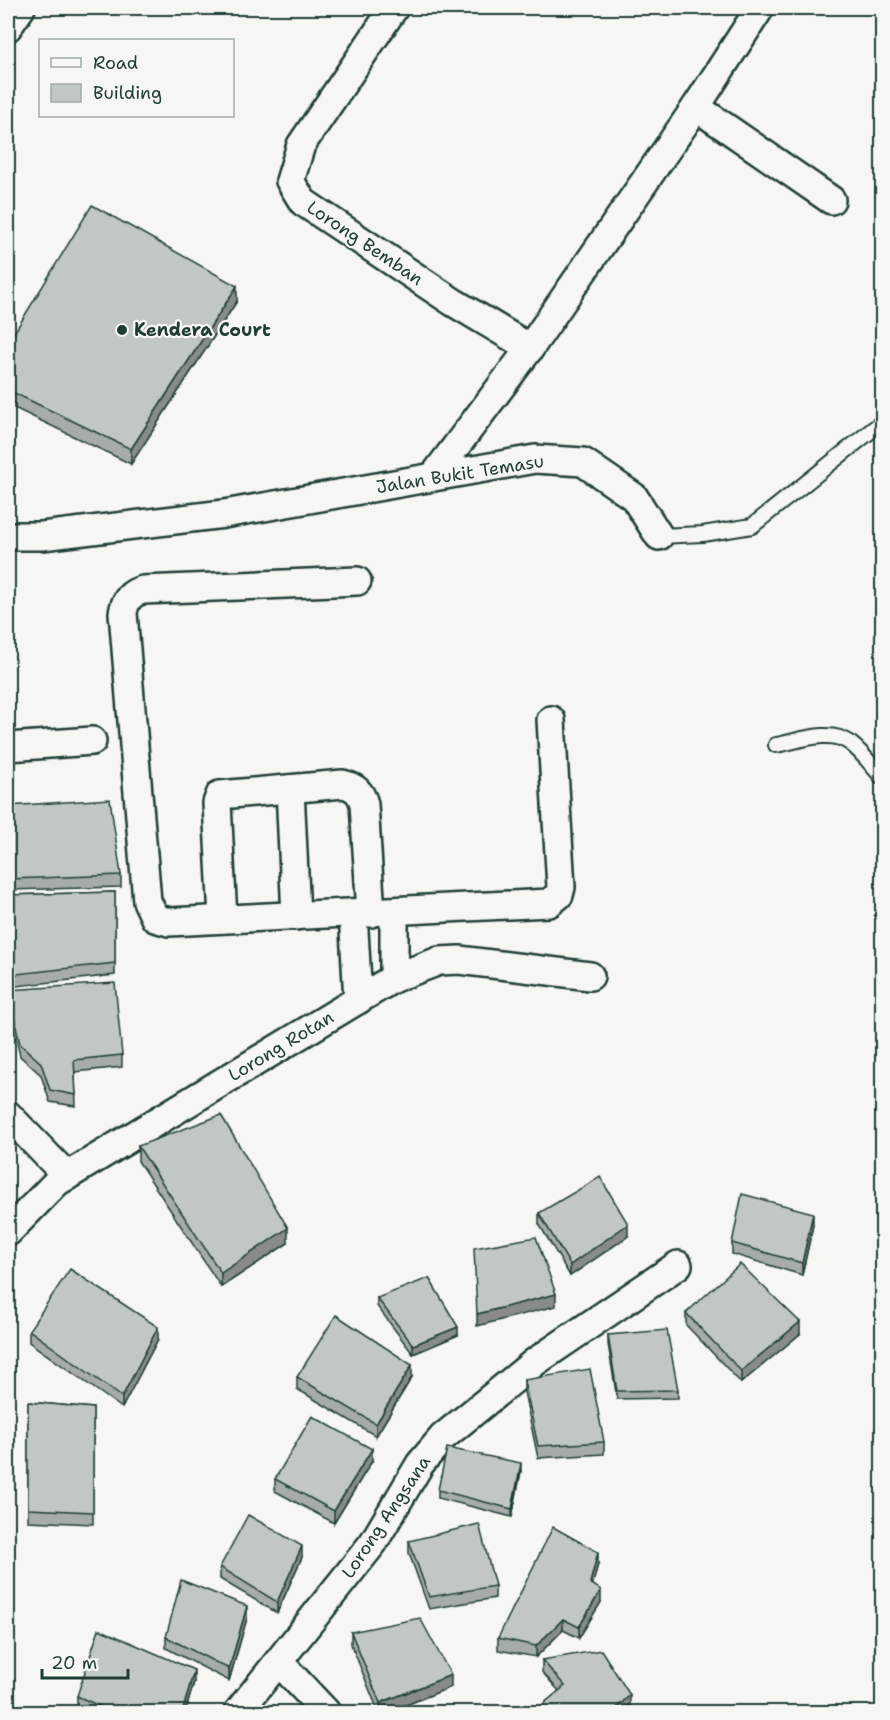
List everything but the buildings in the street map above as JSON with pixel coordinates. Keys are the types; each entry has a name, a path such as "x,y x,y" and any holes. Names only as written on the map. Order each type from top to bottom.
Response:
{"street":[{"path":"8,27 21,8"},
{"name":"Lorong Bemban","path":"394,8 301,145 290,182 303,202 453,302 530,348"},
{"path":"433,477 530,348 696,107 760,8"},
{"path":"696,107 831,200"},
{"name":"Jalan Bukit Temasu","path":"8,536 42,536 224,514 535,459 583,462 634,497 659,536"},
{"path":"357,581 142,590 128,598 124,604 147,901 155,918 169,922 549,903 559,896 561,887 551,720"},
{"path":"8,747 92,741"},
{"path":"223,919 217,803 220,795 343,784 356,789 362,796 373,913 394,978"},
{"path":"290,789 296,916"},
{"path":"358,1000 373,913"},
{"name":"Lorong Rotan","path":"8,1232 57,1182 394,978 439,961 459,960 590,976"},
{"path":"8,1115 67,1176"},
{"name":"Lorong Angsana","path":"238,1713 373,1543 420,1464 443,1437 535,1362 678,1265"},
{"path":"279,1662 326,1713"}],"lane":[{"name":"Jalan Bukit Temasu","path":"659,536 703,534 753,526 882,422"},
{"path":"776,745 824,736 836,737 849,743 882,777"}],"place":[{"name":"Kendera Court","path":"122,330"}]}
